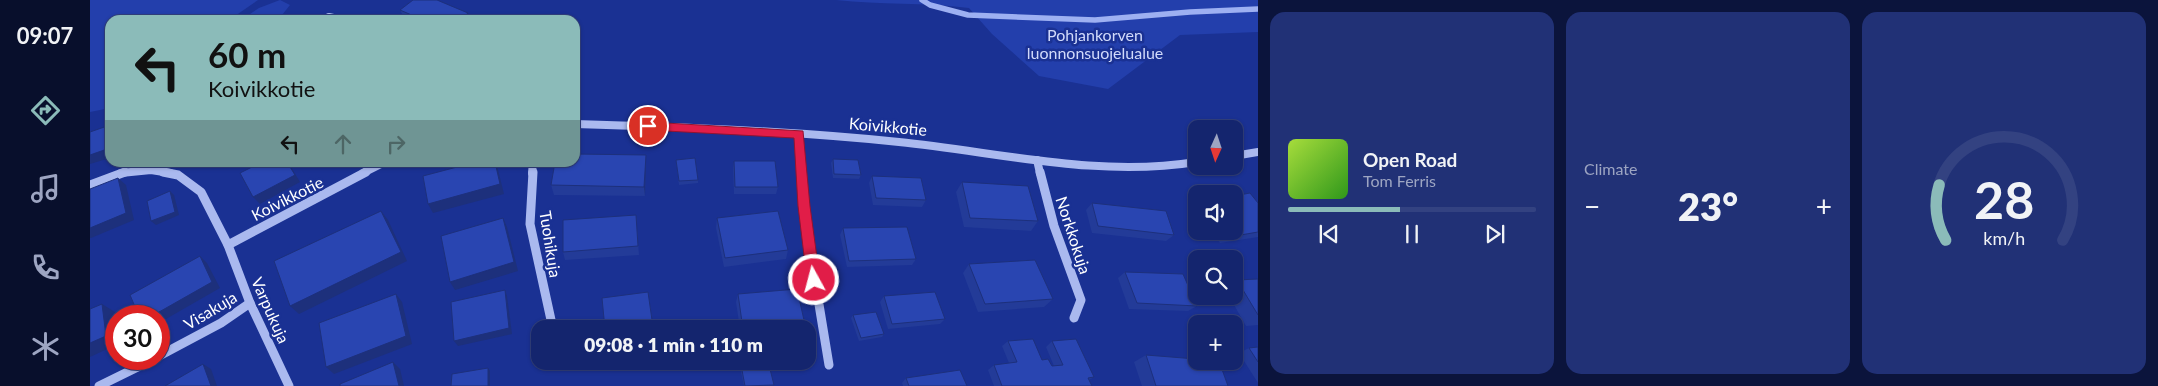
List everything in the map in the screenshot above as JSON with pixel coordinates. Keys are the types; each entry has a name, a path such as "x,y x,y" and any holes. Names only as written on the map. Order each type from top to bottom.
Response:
{"street":[{"name":"Koivikkotie","path":"580,124 702,127 800,134 945,146 1037,160 1108,167 1158,167 1188,163"},
{"path":"800,134 806,225 830,366"},
{"path":"1243,154 1258,152"},
{"name":"Norkkokuja","path":"1037,160 1054,226 1081,300 1074,318"},
{"name":"Koivikkotie","path":"228,245 376,167"},
{"name":"Tuohikuja","path":"533,167 530,224 551,320"},
{"name":"Varpukuja","path":"90,185 125,172 151,170 178,175 201,192 228,245 250,303 289,386"},
{"name":"Visakuja","path":"170,350 220,323 250,303"},
{"path":"99,386 132,370"}],"green space":[{"path":"90,0 258,0 236,15 105,15 105,109 90,112"},
{"path":"280,0 290,5 282,15 248,15 259,8"},
{"name":"Pohjankorven luonnonsuojelualue","path":"836,0 1258,0 1258,32 1180,35 1108,89 1039,76 992,34 969,8"}],"building":[{"path":"413,0 437,0 468,13 466,15 412,15 400,10"},
{"path":"105,127 105,150 90,155 90,132"},
{"path":"580,154 646,155 644,187 551,185 554,167 580,167"},
{"path":"695,158 698,180 679,181 676,160"},
{"path":"833,159 858,160 861,175 834,174"},
{"path":"734,161 775,161 778,187 735,187"},
{"path":"252,167 290,167 295,175 253,197 240,173"},
{"path":"457,167 496,167 500,184 428,204 423,176"},
{"path":"872,176 921,178 926,200 876,198"},
{"path":"118,178 126,213 90,228 90,189"},
{"path":"962,182 1028,186 1038,221 970,218"},
{"path":"170,191 175,212 151,221 147,201"},
{"path":"1250,193 1258,203 1258,232 1243,235 1243,194"},
{"path":"1092,203 1166,211 1174,235 1098,226"},
{"path":"381,211 401,252 290,306 274,261"},
{"path":"778,211 788,250 725,258 717,218"},
{"path":"636,215 638,246 563,252 563,220"},
{"path":"503,218 514,262 450,282 441,236"},
{"path":"907,227 916,259 849,261 843,228"},
{"path":"200,256 212,282 170,306 134,305 130,295"},
{"path":"1035,260 1053,299 985,304 969,264"},
{"path":"1125,272 1183,274 1188,285 1188,305 1197,306 1137,303"},
{"path":"1258,279 1258,315 1243,290 1243,280"},
{"path":"797,289 804,320 742,320 738,294"},
{"path":"505,290 509,328 454,341 451,302"},
{"path":"648,292 652,320 604,320 602,298"},
{"path":"935,292 945,319 892,324 884,296"},
{"path":"396,294 406,336 326,367 319,323"},
{"path":"102,304 105,336 90,343 90,309"},
{"path":"876,312 884,334 861,338 853,315"},
{"path":"1033,339 1042,360 1048,359 1052,366 1063,365 1052,341 1076,339 1094,377 1088,378 1092,386 1002,386 994,365 1017,362 1008,341"},
{"path":"1258,347 1258,362 1249,348"},
{"path":"1146,355 1188,358 1188,370 1222,370 1228,386 1156,386"},
{"path":"393,362 399,386 340,386 340,384"},
{"path":"203,364 211,386 165,386"},
{"path":"488,368 488,386 451,386 452,374"},
{"path":"742,370 770,370 774,385 745,386"},
{"path":"960,370 967,386 909,386 906,378"}],"waterway":[{"path":"922,0 930,5 968,15 1095,20 1190,12 1258,9"}],"route":[{"path":"648,126 702,127 800,134 804,206 814,280"}]}
